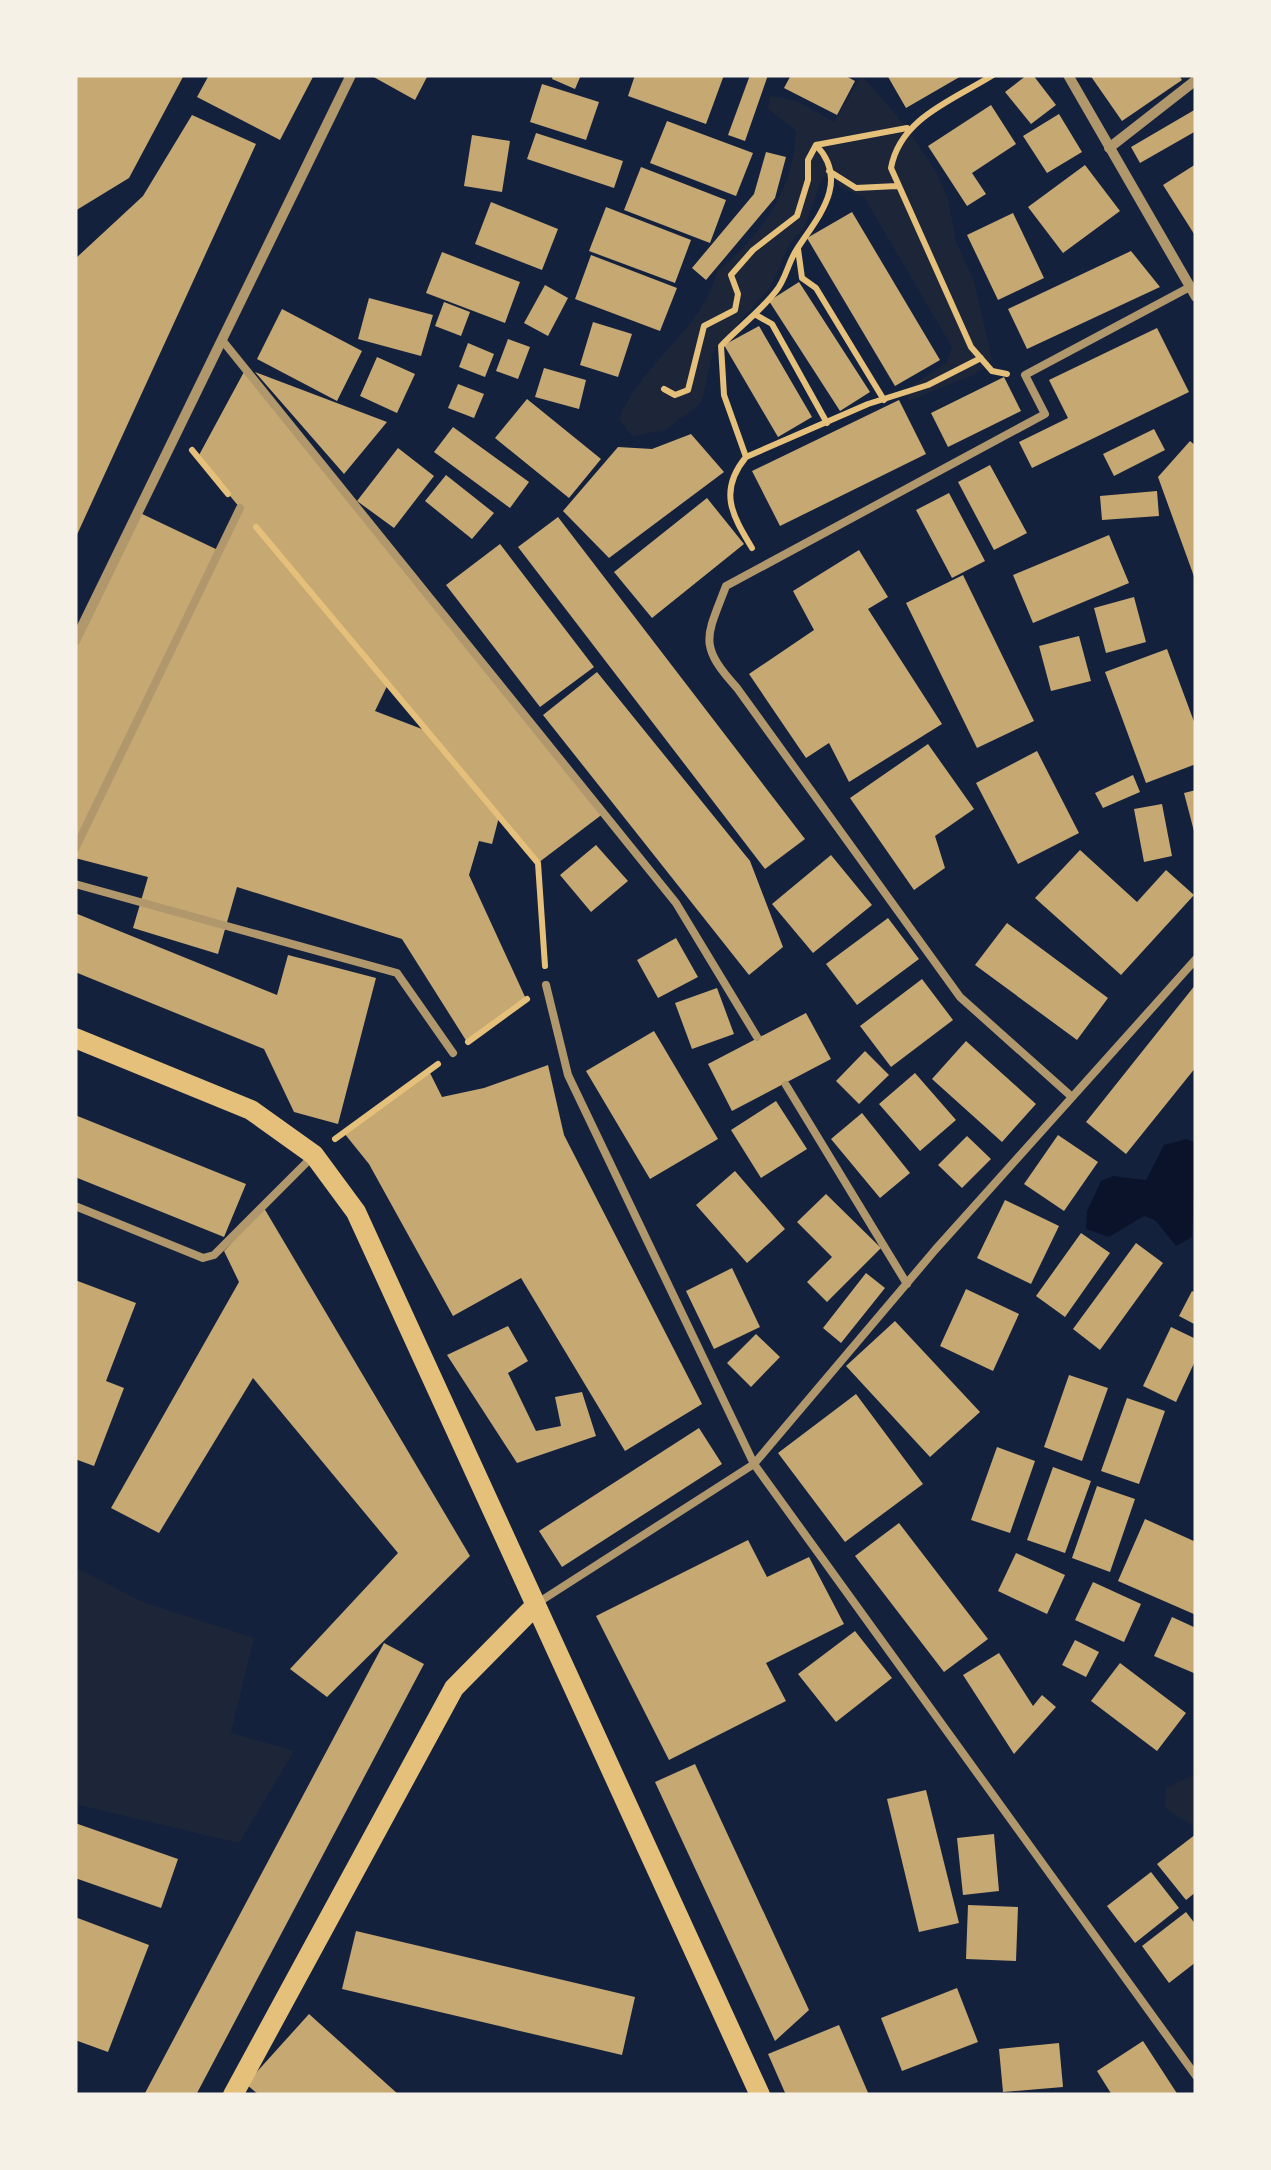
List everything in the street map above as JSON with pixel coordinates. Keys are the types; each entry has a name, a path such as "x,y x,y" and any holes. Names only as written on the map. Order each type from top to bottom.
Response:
{"main road":[{"path":"75,1038 251,1110 314,1155 356,1212 760,2095"},
{"path":"233,2095 454,1688 536,1604"}],"street":[{"path":"75,641 351,75"},
{"path":"1068,75 1192,292"},
{"path":"1109,148 1196,80"}],"lane":[{"path":"1072,1097 960,998 737,688 710,659 706,638 726,586 1045,414 1024,375 1192,292"},
{"path":"222,340 676,903 757,1037"},
{"path":"75,848 240,508"},
{"path":"75,884 397,973 453,1053"},
{"path":"536,1604 754,1464 906,1284 1196,958"},
{"path":"546,986 568,1075 754,1464 1196,2076"},
{"path":"786,1085 906,1284"},
{"path":"75,1206 203,1258 214,1255 314,1155"}],"path":[{"path":"816,145 908,128 993,75"},
{"path":"908,128 893,157 897,186 924,236 936,273 971,346 992,371 1024,375"},
{"path":"746,457 724,394 718,360 721,346 782,281 798,248 822,217 832,181 816,145"},
{"path":"664,389 674,395 688,390 704,326 735,310 738,301 730,276 753,250 798,216 808,180 808,160 816,145"},
{"path":"828,170 856,188 897,186"},
{"path":"798,248 802,278 816,288 884,400"},
{"path":"754,315 770,320 827,423"},
{"path":"763,566 730,512 728,492 734,471 746,457 981,358"},
{"path":"177,432 538,864 546,986 314,1155"}],"shaded area":[{"path":"862,75 907,128 936,172 948,199 956,242 974,281 992,360 973,375 909,401 906,390 947,362 952,347 864,197 840,187 828,171 804,229 790,243 770,288 713,351 702,402 665,430 632,436 619,419 629,399 700,309 717,271 748,243 782,192 796,131 768,109 770,96 797,101 834,122"},
{"path":"1187,1139 1196,1143 1192,1237 1176,1246 1155,1220 1144,1216 1109,1237 1086,1229 1087,1211 1101,1181 1113,1176 1146,1180 1164,1145"},
{"path":"75,1570 142,1602 254,1638 231,1733 294,1751 239,1843 75,1804"},
{"path":"1196,1774 1196,1828 1165,1808 1166,1788"}],"building":[{"path":"75,75 184,75 129,178 75,211"},
{"path":"209,75 314,75 280,140 197,97"},
{"path":"370,75 428,75 415,100"},
{"path":"553,75 581,75 575,89 552,79"},
{"path":"635,75 724,75 706,124 628,96"},
{"path":"750,75 768,75 745,141 728,135"},
{"path":"791,75 844,75 855,81 837,115 784,88"},
{"path":"887,75 963,75 906,108"},
{"path":"1027,75 1033,75 1056,105 1031,124 1005,92"},
{"path":"1090,75 1179,75 1182,80 1122,121"},
{"path":"542,84 599,102 586,140 530,122"},
{"path":"991,105 1016,144 972,173 986,194 967,206 928,146"},
{"path":"1196,109 1196,131 1140,163 1131,147"},
{"path":"1059,114 1082,152 1047,173 1023,136"},
{"path":"192,115 256,144 75,539 75,259 143,196"},
{"path":"667,121 753,153 736,196 650,163"},
{"path":"536,133 623,161 614,188 527,159"},
{"path":"472,135 510,141 502,192 464,186"},
{"path":"766,152 786,157 775,198 706,280 692,268 754,194"},
{"path":"1196,164 1196,237 1163,185"},
{"path":"1085,165 1120,211 1063,253 1028,207"},
{"path":"641,167 726,200 710,243 624,210"},
{"path":"491,202 558,229 542,270 475,244"},
{"path":"606,207 691,240 675,283 589,251"},
{"path":"852,212 940,360 895,386 807,238"},
{"path":"1013,213 1044,278 998,300 967,235"},
{"path":"1131,251 1160,287 1027,349 1008,309"},
{"path":"442,252 520,282 505,323 426,293"},
{"path":"591,255 677,288 660,331 575,299"},
{"path":"799,282 870,392 840,411 769,301"},
{"path":"545,285 568,298 548,336 524,323"},
{"path":"369,298 433,315 421,356 358,339"},
{"path":"444,302 470,312 461,336 435,326"},
{"path":"282,309 362,351 337,401 257,359"},
{"path":"593,322 632,334 618,377 580,365"},
{"path":"759,326 812,417 778,437 724,345"},
{"path":"1157,328 1189,392 1032,468 1019,442 1068,418 1049,380"},
{"path":"508,339 530,347 518,379 496,371"},
{"path":"468,343 494,354 485,377 459,367"},
{"path":"377,357 415,374 397,413 360,396"},
{"path":"544,368 586,380 579,409 535,397"},
{"path":"245,370 604,813 538,863 499,817 492,844 479,841 469,875 526,999 467,1042 402,939 237,887 218,954 133,928 148,877 75,858 75,641 138,512 220,551 240,508 198,457","holes":["388,684 427,731 375,711"]},
{"path":"255,372 387,422 344,474"},
{"path":"1004,377 1021,411 948,447 931,413"},
{"path":"458,384 484,394 474,418 448,408"},
{"path":"527,399 601,459 569,498 495,438"},
{"path":"899,400 926,454 780,526 752,471"},
{"path":"453,427 529,482 510,508 434,452"},
{"path":"1154,429 1165,450 1114,476 1103,454"},
{"path":"691,434 724,472 609,558 563,511 618,447 652,449"},
{"path":"1190,441 1196,446 1196,582 1158,477"},
{"path":"398,448 434,476 394,528 357,501"},
{"path":"990,465 1027,533 994,550 958,482"},
{"path":"446,475 494,513 472,539 425,501"},
{"path":"1157,491 1159,516 1102,520 1100,496"},
{"path":"949,493 985,561 952,578 916,510"},
{"path":"707,498 744,544 652,618 614,572"},
{"path":"558,517 805,839 765,869 518,547"},
{"path":"1109,535 1129,583 1033,623 1013,575"},
{"path":"500,544 594,667 540,707 446,585"},
{"path":"859,550 888,597 868,609 942,724 849,782 829,743 806,758 749,674 814,630 793,591"},
{"path":"963,575 1034,721 977,748 906,603"},
{"path":"1134,597 1146,642 1106,653 1094,608"},
{"path":"1079,636 1091,681 1051,691 1039,646"},
{"path":"1167,649 1196,727 1196,764 1146,783 1105,672"},
{"path":"597,672 750,861 783,947 749,975 543,715"},
{"path":"928,744 974,809 935,836 945,868 914,890 850,798"},
{"path":"1037,751 1079,833 1018,864 976,783"},
{"path":"1133,775 1140,792 1103,808 1095,793"},
{"path":"1196,790 1196,835 1195,835 1184,793"},
{"path":"1162,804 1172,856 1144,862 1134,809"},
{"path":"596,845 628,881 591,912 560,875"},
{"path":"1080,850 1137,902 1166,870 1194,895 1121,975 1035,898"},
{"path":"831,855 872,905 813,953 772,904"},
{"path":"75,913 277,995 288,955 376,978 338,1124 294,1112 264,1049 75,972"},
{"path":"888,918 919,959 857,1005 826,964"},
{"path":"1007,923 1108,998 1077,1040 975,965"},
{"path":"676,938 698,977 658,998 637,960"},
{"path":"922,979 953,1020 891,1067 860,1026"},
{"path":"1196,984 1196,1067 1126,1154 1086,1122"},
{"path":"717,988 734,1034 692,1049 675,1003"},
{"path":"806,1013 831,1059 732,1111 708,1064"},
{"path":"654,1031 718,1139 650,1179 586,1071"},
{"path":"966,1041 1036,1104 1002,1142 932,1079"},
{"path":"865,1051 889,1075 859,1104 836,1081"},
{"path":"548,1065 564,1135 702,1404 625,1451 521,1278 453,1316 369,1164 344,1133 429,1071 442,1097 484,1088"},
{"path":"915,1073 956,1120 920,1151 879,1104"},
{"path":"776,1101 807,1149 761,1178 731,1130"},
{"path":"862,1113 910,1173 880,1198 831,1139"},
{"path":"75,1115 246,1184 224,1237 75,1177"},
{"path":"1058,1135 1098,1162 1064,1211 1024,1184"},
{"path":"967,1136 991,1159 962,1188 938,1165"},
{"path":"735,1171 785,1229 747,1263 696,1205"},
{"path":"826,1194 881,1248 827,1302 807,1282 832,1257 797,1222"},
{"path":"1005,1200 1059,1226 1031,1284 977,1258"},
{"path":"264,1208 470,1556 327,1697 290,1669 398,1553 253,1378 159,1533 111,1508 239,1282 224,1251"},
{"path":"1081,1233 1110,1253 1065,1317 1036,1296"},
{"path":"1136,1243 1163,1263 1100,1350 1073,1329"},
{"path":"732,1268 760,1327 714,1349 686,1291"},
{"path":"866,1273 885,1288 841,1343 823,1328"},
{"path":"75,1280 136,1303 106,1381 124,1388 94,1466 75,1459"},
{"path":"966,1289 1019,1314 993,1371 940,1346"},
{"path":"1192,1291 1196,1293 1196,1325 1179,1316"},
{"path":"895,1321 980,1412 930,1457 846,1366"},
{"path":"508,1326 528,1361 508,1373 536,1431 561,1426 555,1397 582,1392 596,1436 517,1463 447,1355"},
{"path":"1171,1327 1196,1339 1196,1359 1176,1402 1143,1386"},
{"path":"756,1334 780,1357 751,1387 727,1363"},
{"path":"1069,1375 1108,1388 1082,1461 1044,1447"},
{"path":"856,1394 923,1484 845,1542 778,1453"},
{"path":"1127,1398 1165,1411 1139,1484 1101,1471"},
{"path":"699,1428 722,1464 562,1567 539,1531"},
{"path":"997,1447 1035,1461 1010,1533 971,1520"},
{"path":"1053,1467 1091,1481 1065,1553 1027,1540"},
{"path":"1097,1486 1135,1499 1110,1572 1072,1558"},
{"path":"1145,1519 1196,1542 1196,1615 1118,1581"},
{"path":"899,1523 988,1639 944,1672 855,1556"},
{"path":"748,1540 767,1577 809,1557 844,1624 766,1663 786,1701 669,1760 596,1616"},
{"path":"1016,1553 1065,1575 1047,1614 998,1591"},
{"path":"1093,1582 1141,1604 1124,1642 1075,1620"},
{"path":"1172,1617 1196,1628 1196,1674 1154,1656"},
{"path":"855,1631 892,1678 836,1722 798,1674"},
{"path":"1075,1640 1099,1652 1086,1677 1062,1665"},
{"path":"384,1643 424,1664 196,2095 144,2095"},
{"path":"999,1653 1033,1706 1042,1695 1056,1707 1014,1754 963,1675"},
{"path":"1120,1663 1186,1713 1157,1751 1091,1701"},
{"path":"695,1764 809,2010 775,2041 655,1782"},
{"path":"926,1790 959,1923 919,1932 887,1799"},
{"path":"75,1823 178,1859 161,1908 75,1878"},
{"path":"994,1834 999,1891 963,1895 957,1838"},
{"path":"1196,1834 1196,1892 1186,1900 1157,1864"},
{"path":"1151,1872 1179,1908 1135,1943 1107,1906"},
{"path":"968,1905 1018,1907 1016,1961 966,1959"},
{"path":"1186,1912 1196,1925 1196,1962 1169,1983 1142,1946"},
{"path":"75,1917 149,1945 108,2052 75,2040"},
{"path":"356,1931 635,1997 622,2055 342,1989"},
{"path":"957,1988 978,2042 902,2071 881,2018"},
{"path":"309,2014 399,2095 259,2095 246,2084"},
{"path":"839,2025 869,2095 786,2095 768,2054"},
{"path":"1143,2041 1178,2095 1112,2095 1097,2071"},
{"path":"1059,2043 1063,2087 1003,2092 999,2049"}]}
